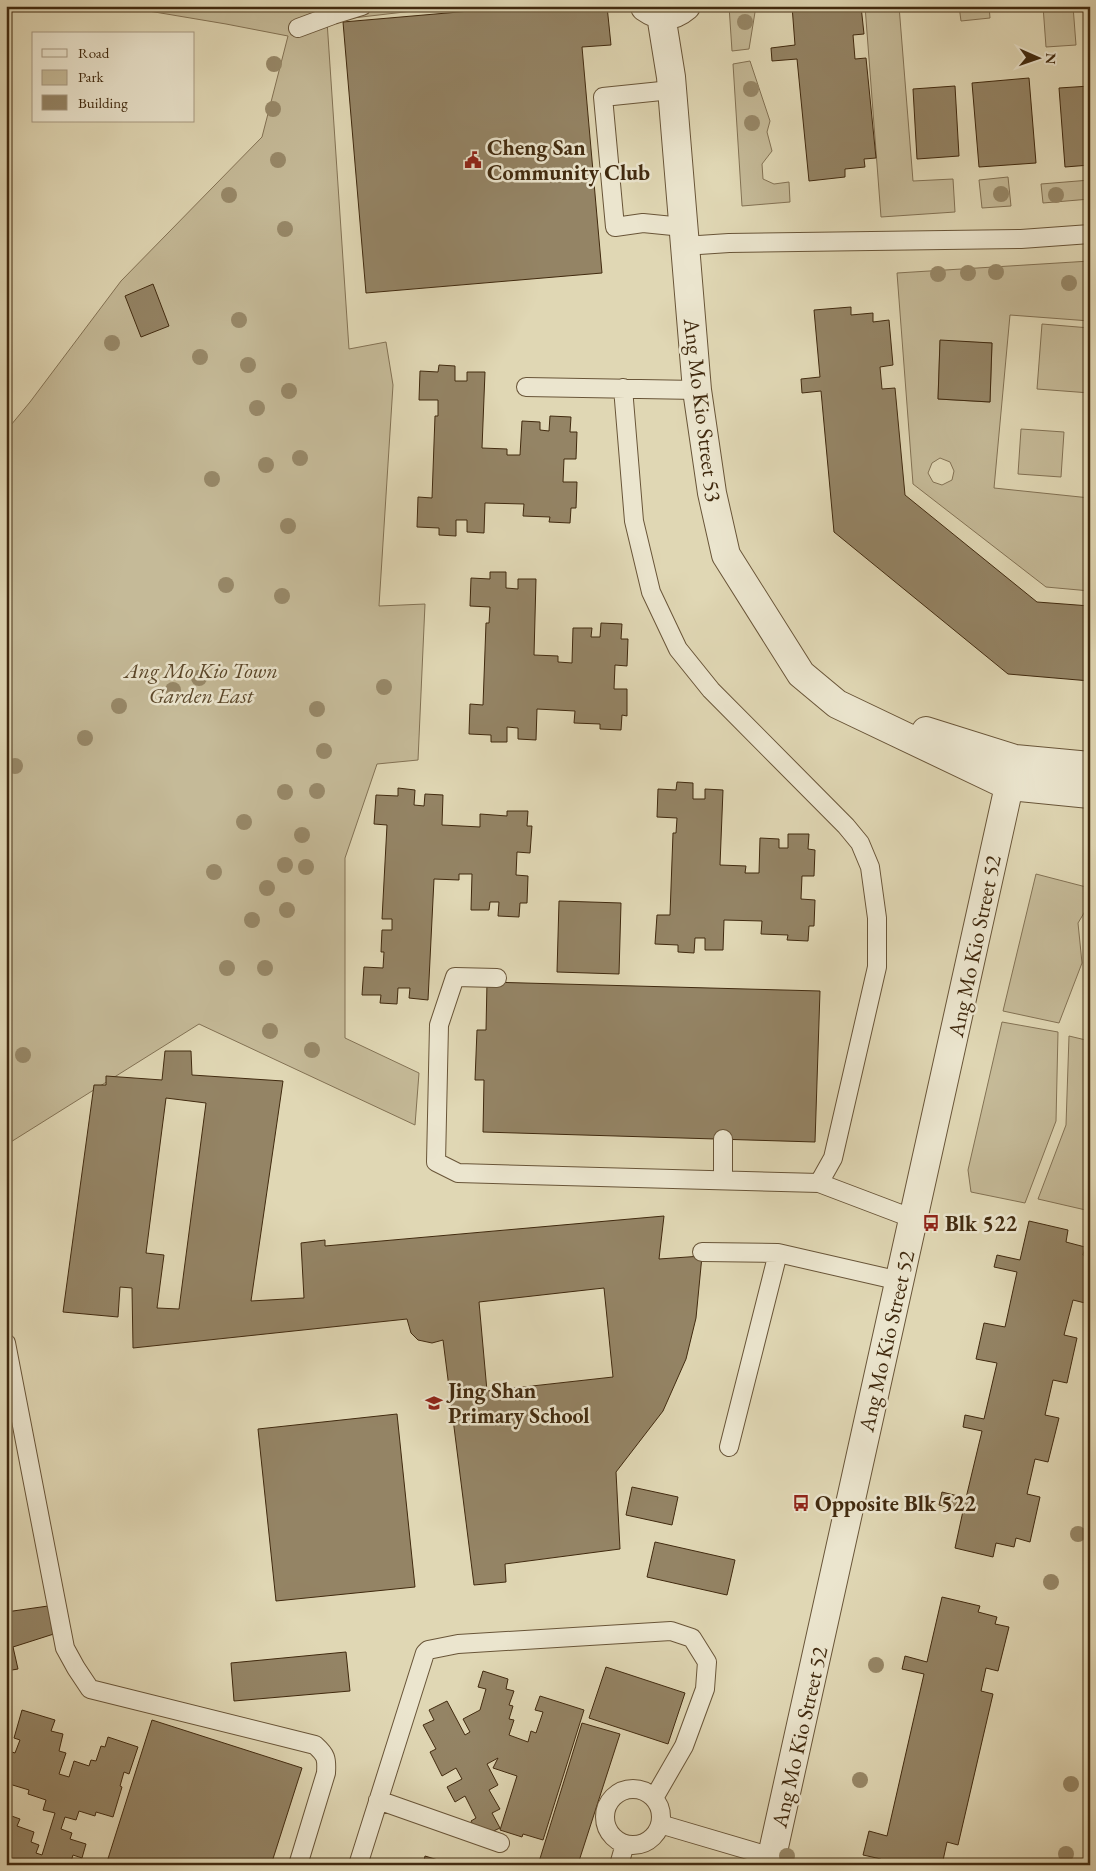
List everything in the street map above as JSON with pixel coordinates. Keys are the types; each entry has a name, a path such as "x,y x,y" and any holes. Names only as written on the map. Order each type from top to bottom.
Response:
{"street":[{"name":"Ang Mo Kio Street 53","path":"668,10 675,62 671,84 697,390 712,493 726,555 801,674 837,704 1009,786 1090,794"},
{"name":"Ang Mo Kio Street 53","path":"837,704 1015,759 1090,766"},
{"name":"Ang Mo Kio Street 52","path":"771,1861 1015,759"}],"lane":[{"path":"298,28 333,14 362,6"},
{"path":"671,84 603,97 615,227 643,223 683,236 729,243 1021,239 1090,234"},
{"path":"526,387 697,390"},
{"path":"623,388 634,520 650,592 678,649 711,690 846,826 860,843 870,867 877,918 876,967 833,1158 819,1183"},
{"path":"497,978 455,977 439,1025 436,1162 458,1173 819,1183 914,1218"},
{"path":"722,1180 723,1139"},
{"path":"702,1252 778,1254 900,1281"},
{"path":"729,1447 778,1254"},
{"path":"6,1344 65,1648 76,1668 90,1689 315,1745 327,1760 326,1773 298,1865"},
{"path":"358,1865 425,1653 428,1650 458,1644 671,1631 692,1638 707,1662 705,1689 684,1746 654,1798"},
{"path":"631,1788 644,1790 654,1798 660,1810 660,1824 655,1834 647,1842 636,1845 625,1844 614,1838 606,1827 604,1814 609,1802 618,1792 631,1788"},
{"path":"378,1800 500,1843"},
{"path":"660,1824 771,1861"},
{"path":"619,1865 625,1844"}],"green space":[{"name":"Ang Mo Kio Town Garden East","path":"119,6 456,6 327,21 349,349 386,342 393,385 379,606 425,604 418,760 377,764 345,858 345,1038 419,1073 415,1125 199,1024 6,1145 6,431 121,281 262,137 288,36"},
{"path":"729,6 756,6 749,49 732,51"},
{"path":"865,6 899,6 913,181 953,179 955,212 881,217"},
{"path":"959,6 989,6 990,18 961,21"},
{"path":"1043,6 1073,6 1076,45 1046,47"},
{"path":"750,61 770,121 767,132 772,151 762,164 763,179 774,184 789,182 790,202 742,206 733,64"},
{"path":"1008,177 1011,206 982,208 979,180"},
{"path":"1090,180 1090,199 1043,203 1041,184"},
{"path":"1090,261 1090,321 1010,315 994,488 1090,498 1090,591 1046,587 913,484 897,273","holes":["940,341 992,343 990,402 938,399","940,458 950,462 954,471 952,480 942,485 933,482 928,473 932,463"]},
{"path":"1042,324 1090,328 1090,393 1037,389"},
{"path":"1021,429 1064,432 1061,477 1018,474"},
{"path":"1036,874 1090,888 1090,903 1078,923 1082,963 1059,1023 1003,1011"},
{"path":"1002,1022 1058,1032 1056,1121 1025,1203 971,1192 968,1170"},
{"path":"1069,1036 1090,1041 1090,1211 1038,1199 1066,1125"}],"building":[{"name":"Cheng San Community Club","path":"528,6 607,6 611,45 582,47 602,273 366,293 343,22"},
{"path":"792,6 861,6 864,34 853,35 855,59 866,58 876,158 864,159 865,167 845,169 845,177 809,181 797,59 772,61 771,48 795,45"},
{"path":"1029,78 1036,163 979,167 972,83"},
{"path":"955,86 959,156 917,159 913,89"},
{"path":"1090,86 1090,165 1065,167 1059,88"},
{"path":"153,284 169,326 141,337 125,296"},
{"path":"851,307 851,315 873,313 873,322 889,320 893,365 880,367 882,389 895,388 905,495 1037,602 1090,606 1090,681 1008,674 834,532 821,391 802,393 801,379 820,377 814,310"},
{"path":"940,340 992,343 990,402 938,399"},
{"path":"439,365 455,366 455,381 467,381 467,372 485,372 482,448 507,449 507,455 520,455 522,421 540,422 540,430 549,431 550,416 571,417 570,432 577,432 576,459 564,459 563,482 577,482 576,508 571,508 570,523 549,522 550,517 523,516 524,504 485,503 484,533 467,532 467,520 456,520 456,536 439,535 439,528 417,527 418,497 432,498 435,416 438,416 438,400 419,400 420,371 438,372"},
{"path":"490,572 506,572 506,588 518,589 518,579 536,579 534,655 558,656 558,662 572,663 573,628 592,628 591,637 600,637 601,623 622,624 621,639 628,639 627,666 615,665 614,689 627,689 627,716 622,715 621,730 600,729 600,724 574,723 575,711 537,709 536,740 518,739 518,728 507,727 507,742 491,742 491,735 469,734 470,704 483,705 486,623 489,623 490,607 470,606 471,578 490,579"},
{"path":"677,782 693,783 693,799 705,799 705,789 723,790 720,865 746,866 745,873 759,873 760,838 779,839 779,848 788,848 788,834 809,834 808,849 815,850 814,876 802,876 801,899 815,900 814,926 809,926 808,941 787,940 788,935 761,934 762,921 724,920 723,950 705,950 705,938 695,938 694,953 678,952 678,945 655,944 657,915 670,915 673,833 676,833 677,818 657,817 658,789 676,790"},
{"path":"398,788 415,790 414,805 424,806 425,794 443,795 442,825 480,827 480,814 507,816 507,811 528,811 527,826 532,826 530,853 517,852 516,875 528,876 527,903 520,903 519,917 498,916 499,902 490,902 489,910 471,910 472,874 459,874 459,880 434,879 428,1000 409,998 410,988 398,988 397,1004 380,1003 381,995 362,995 364,967 383,968 384,952 381,952 382,930 392,930 392,919 382,919 387,825 374,824 376,795 398,796"},
{"path":"559,901 621,903 619,974 557,972"},
{"path":"487,982 820,991 815,1142 483,1132 484,1080 475,1080 477,1030 486,1030"},
{"path":"165,1051 191,1051 192,1075 283,1081 251,1301 304,1298 301,1243 325,1240 325,1246 664,1216 659,1259 702,1256 696,1318 686,1359 663,1411 616,1472 620,1549 505,1564 506,1582 474,1585 443,1340 432,1343 418,1340 411,1333 407,1319 133,1348 132,1288 120,1287 118,1317 63,1312 94,1085 106,1085 106,1076 162,1080","holes":["166,1098 206,1103 179,1309 157,1308 164,1255 146,1253","604,1288 613,1377 487,1391 479,1302"]},
{"path":"1029,1221 1068,1230 1066,1242 1085,1247 1083,1255 1090,1257 1090,1282 1085,1303 1073,1300 1064,1335 1077,1338 1067,1383 1053,1380 1045,1415 1059,1418 1048,1462 1035,1459 1027,1494 1040,1497 1030,1542 1016,1538 1014,1547 996,1543 993,1557 955,1548 963,1511 939,1505 942,1492 966,1498 982,1431 963,1427 965,1415 984,1419 997,1363 976,1359 984,1323 1005,1327 1017,1272 994,1267 997,1255 1020,1260"},
{"path":"397,1414 415,1587 276,1601 258,1429"},
{"path":"632,1487 678,1497 672,1525 626,1515"},
{"path":"655,1542 735,1560 727,1595 647,1577"},
{"path":"942,1597 980,1606 978,1612 997,1617 995,1624 1009,1627 998,1671 986,1668 981,1691 993,1694 958,1845 947,1842 942,1865 880,1865 881,1859 863,1855 869,1831 887,1836 924,1674 902,1669 905,1656 927,1662"},
{"path":"55,1605 60,1632 13,1647 18,1669 6,1671 6,1612"},
{"path":"346,1652 350,1691 234,1701 231,1663"},
{"path":"606,1667 685,1693 668,1744 589,1718"},
{"path":"483,1671 508,1679 506,1689 514,1691 509,1705 513,1706 509,1719 514,1720 509,1735 528,1742 531,1731 536,1733 543,1712 535,1710 540,1696 584,1710 543,1840 523,1834 522,1837 500,1830 517,1776 493,1768 498,1758 487,1764 498,1785 489,1790 500,1809 492,1813 500,1828 487,1834 478,1834 471,1821 476,1818 465,1796 455,1802 447,1787 462,1779 456,1768 442,1776 430,1752 436,1749 423,1725 434,1720 429,1710 447,1701 465,1735 470,1732 463,1719 480,1710 486,1689 478,1687"},
{"path":"22,1710 55,1720 51,1731 63,1734 59,1751 66,1753 59,1774 69,1777 74,1761 89,1766 91,1760 96,1761 101,1746 105,1747 108,1737 138,1747 129,1774 124,1772 120,1786 122,1787 113,1817 96,1812 95,1816 79,1811 76,1820 65,1817 61,1829 72,1833 70,1839 86,1844 82,1858 73,1855 70,1865 6,1865 6,1814 20,1819 17,1826 34,1832 31,1842 39,1845 36,1853 42,1855 55,1813 43,1810 46,1800 28,1794 29,1790 6,1783 6,1771 12,1752 15,1753 20,1740 14,1738"},
{"path":"152,1720 302,1768 271,1865 106,1865"},
{"path":"582,1723 620,1734 579,1861 595,1865 538,1865"},
{"path":"425,1856 451,1864 423,1865"}],"place":[{"name":"Cheng San Community Club","path":"473,160"},
{"name":"Blk 522","path":"931,1223"},
{"name":"Jing Shan Primary School","path":"434,1403"},
{"name":"Opposite Blk 522","path":"801,1503"}]}
